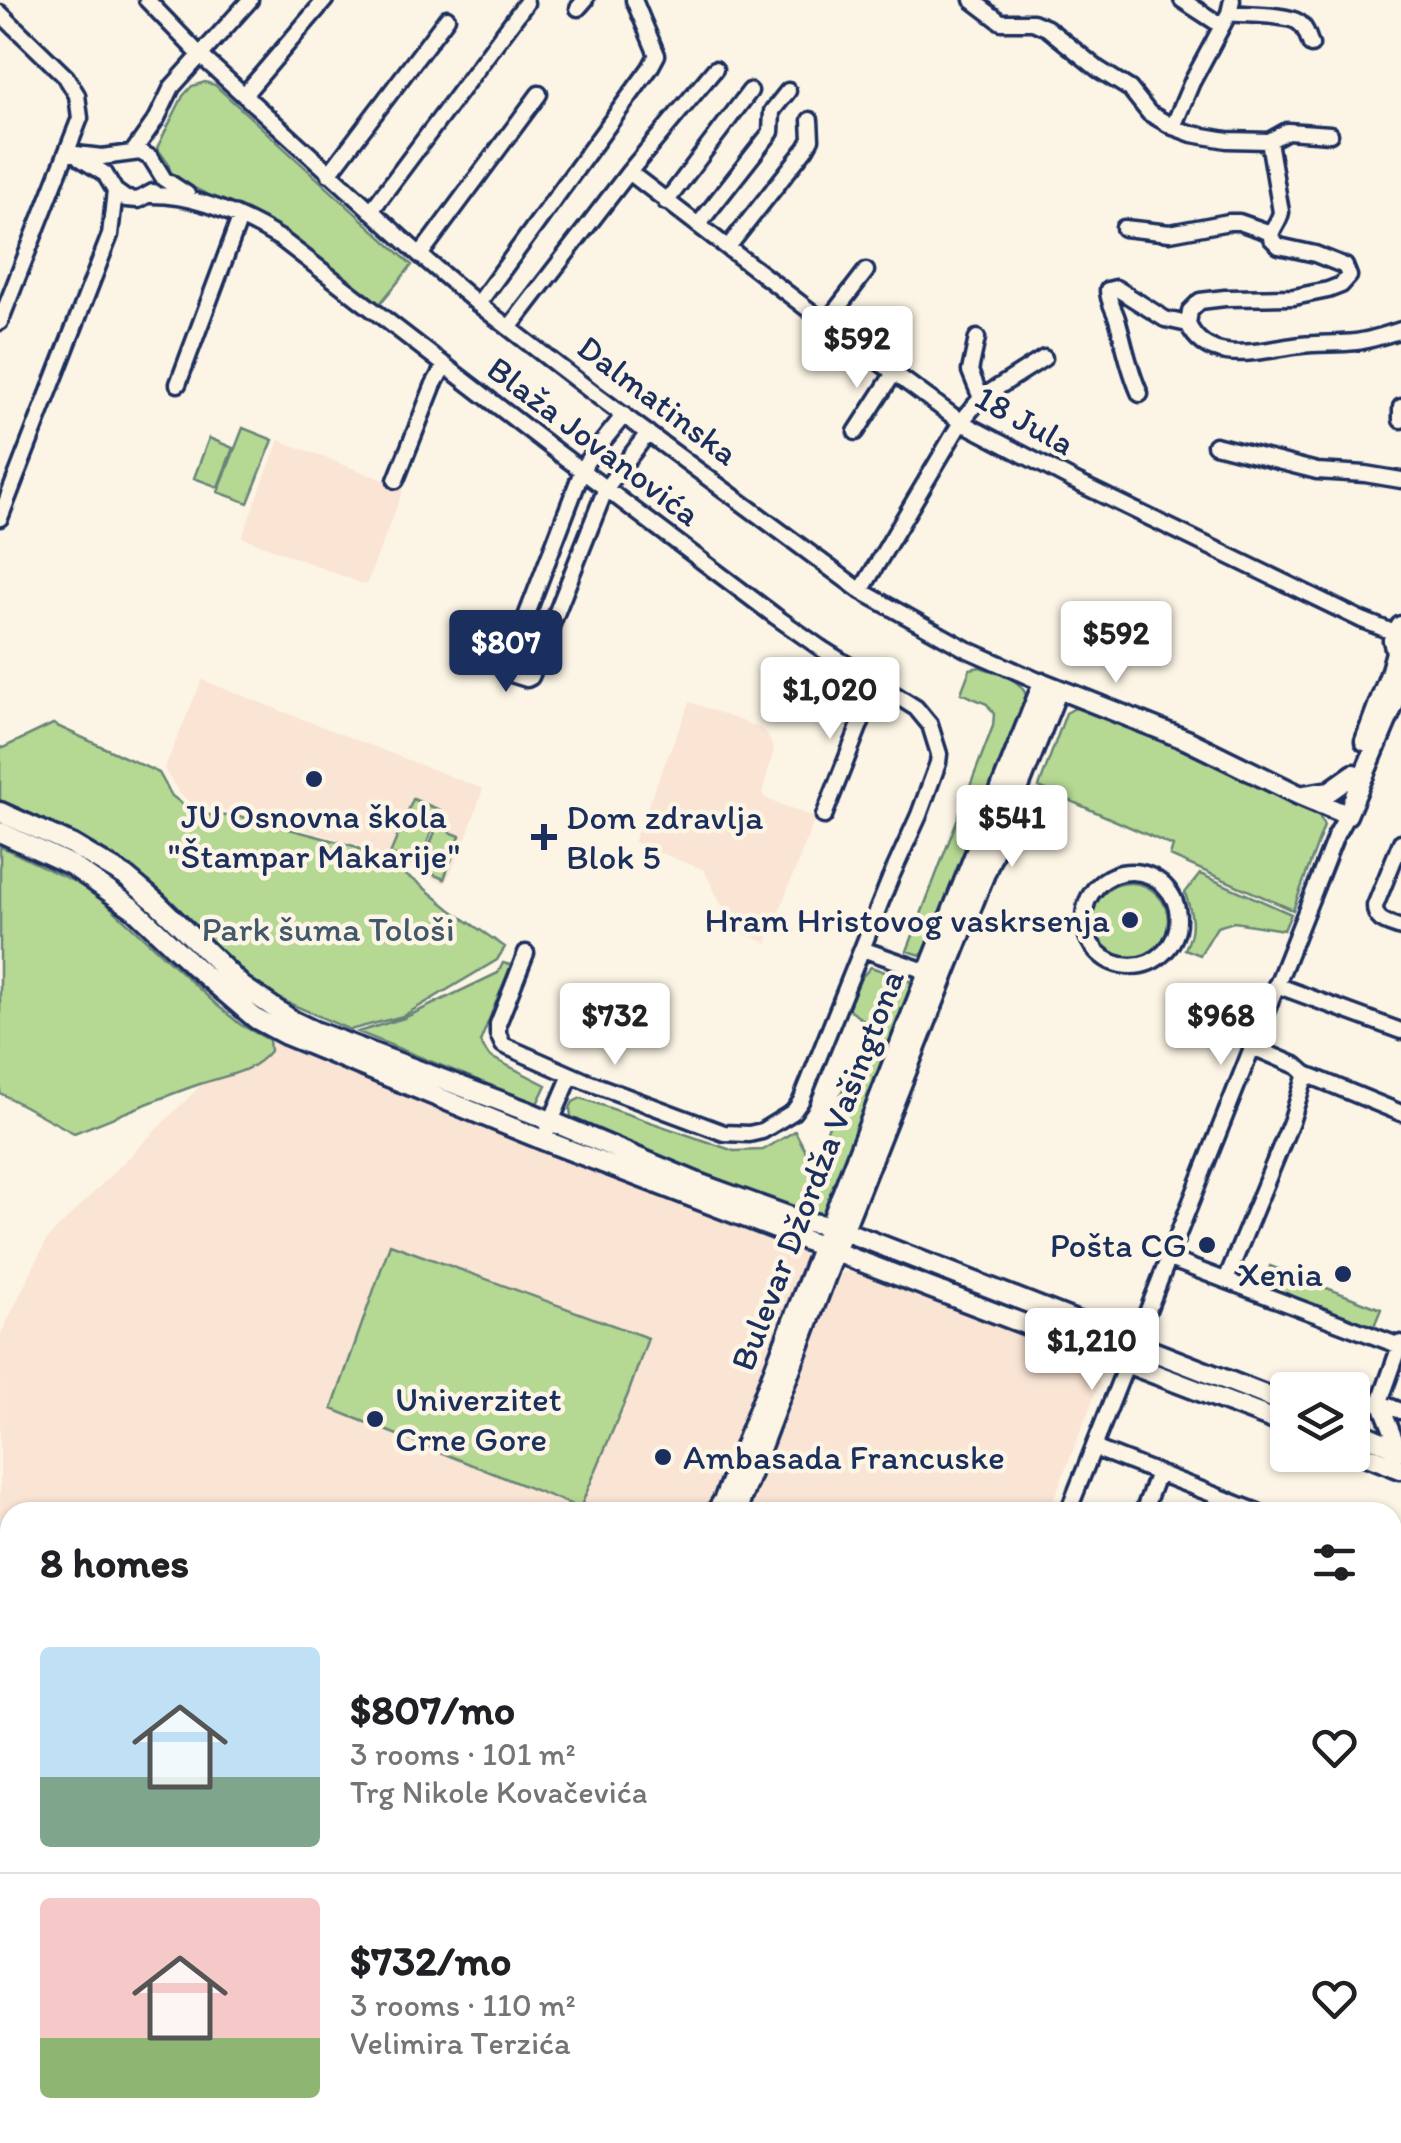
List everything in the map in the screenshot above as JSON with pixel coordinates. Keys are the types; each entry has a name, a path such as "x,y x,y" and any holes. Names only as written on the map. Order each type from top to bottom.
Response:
{"main road":[{"path":"1342,819 1398,642"},
{"name":"Dalmatinska","path":"1051,686 1187,740 1342,819"},
{"name":"Bulevar Džordža Vašingtona","path":"740,1502 836,1228 1051,686"},
{"path":"1342,819 1401,687"},
{"path":"1299,794 1326,792 1354,774"},
{"path":"0,812 74,846 125,876 242,986 314,1031 766,1209 836,1228 1270,1397"},
{"path":"0,832 71,864 134,909 259,1020 286,1036 543,1140 1270,1418"},
{"name":"Bulevar Džordža Vašingtona","path":"722,1502 829,1248"},
{"path":"1370,1437 1400,1449"},
{"path":"1370,1457 1401,1469"}],"street":[{"path":"110,236 112,166 156,118 172,87 250,0"},
{"path":"244,95 325,0"},
{"path":"478,304 650,68 657,54 634,0"},
{"path":"972,0 1001,22 1033,22 1047,28 1130,89 1149,112 1173,127 1227,140 1270,141 1287,131 1330,134"},
{"path":"1182,0 1228,13 1296,20 1312,45"},
{"name":"Dalmatinska","path":"156,3 201,56 329,174 420,256 509,328 860,590 966,649 1051,686"},
{"path":"371,211 526,3"},
{"path":"1173,127 1228,13"},
{"path":"0,14 74,87 80,118 71,154 0,322"},
{"path":"329,174 447,18"},
{"path":"509,328 714,69"},
{"path":"666,202 750,91"},
{"path":"698,225 770,132 772,111 788,91"},
{"path":"420,256 539,94"},
{"path":"0,518 11,472 110,236 157,185 156,118"},
{"path":"728,247 806,148 811,139 810,120"},
{"path":"1270,141 1281,212 1271,238 1279,246 1344,266 1347,280 1328,290 1294,297 1200,302 1190,311 1188,324 1196,338 1208,345 1252,354 1356,342 1401,330"},
{"path":"71,154 127,154 154,164"},
{"path":"71,154 126,199 144,198"},
{"name":"Blaža Jovanovića","path":"154,164 174,187 198,202"},
{"name":"18 Jula","path":"629,172 961,422 1362,620 1398,642"},
{"name":"Blaža Jovanovića","path":"144,198 171,196 198,202 268,231 295,248 775,616 924,716 937,746 938,763 862,949"},
{"path":"178,384 240,218"},
{"path":"1124,228 1170,233 1239,222 1271,233"},
{"path":"826,323 866,270"},
{"path":"1140,394 1108,297 1109,288 1116,288 1165,319 1188,324"},
{"path":"977,338 970,371 980,398"},
{"path":"860,590 961,422 980,398 1044,358"},
{"path":"396,480 445,365"},
{"path":"856,432 894,373"},
{"path":"1401,407 1401,420"},
{"path":"624,415 582,471 506,668 508,673 531,678 606,488 648,433"},
{"path":"1215,445 1316,471 1401,480"},
{"path":"824,816 876,684"},
{"path":"1072,1502 1342,819"},
{"path":"1401,842 1375,912 1380,920 1401,928"},
{"path":"1132,872 1153,878 1169,891 1178,922 1172,942 1157,958 1125,966 1097,951 1087,936 1084,918 1089,898 1102,882 1132,872"},
{"path":"526,953 498,1024 503,1045 570,1075 724,1133 749,1134 772,1126 793,1112 802,1100 862,949 936,975"},
{"path":"1276,985 1401,1032"},
{"path":"1253,1047 1298,1066 1306,1074 1401,1112"},
{"path":"1226,1280 1306,1074"},
{"path":"543,1140 570,1075"},
{"path":"1168,1260 1400,1345 1380,1402 1400,1449"},
{"path":"1370,1403 1380,1402 1401,1410"},
{"path":"1094,1448 1232,1502"},
{"path":"1146,1502 1158,1473"}],"shaded area":[{"path":"279,440 404,488 366,585 242,537"},
{"name":"JU Osnovna škola \"Štampar Makarije\"","path":"202,680 483,789 445,884 356,844 244,814 197,808 180,794 164,769"},
{"path":"690,702 767,734 774,750 762,793 765,798 815,818 767,943 734,930 704,870 633,842"},
{"name":"Univerzitet Crne Gore","path":"269,1040 792,1244 803,1253 805,1269 714,1502 0,1502 0,1336 47,1239 203,1083 238,1074 270,1051"},
{"path":"850,1270 1087,1357 1093,1363 1100,1372 1099,1384 1053,1502 752,1502 838,1275"}],"green space":[{"path":"205,82 215,85 412,265 378,306 260,220 172,177 157,148 183,96 192,86"},
{"path":"243,428 273,440 248,503 218,492"},
{"path":"209,438 233,448 218,487 194,478"},
{"path":"980,667 1013,680 1026,695 927,949 921,955 907,951 993,726 994,714 987,704 961,693 970,669"},
{"path":"1075,708 1128,727 1131,722 1319,815 1324,826 1293,910 1170,856 1173,846 1039,787 1066,713"},
{"name":"Park šuma Tološi","path":"53,724 159,773 172,796 195,814 243,817 354,846 417,882 505,947 497,960 403,1016 350,1030 257,989 168,905 0,813 0,747"},
{"path":"413,799 440,810 418,866 390,854"},
{"path":"437,827 460,836 444,879 420,869"},
{"name":"Park šuma Tološi","path":"0,846 92,890 218,1006 241,1025 269,1040 270,1051 246,1069 74,1133 0,1093"},
{"path":"1200,874 1291,914 1284,930 1234,922 1217,927 1200,955 1185,949 1192,921 1185,893"},
{"path":"1130,883 1157,894 1168,921 1157,948 1130,959 1103,948 1092,921 1103,894"},
{"path":"503,963 511,965 480,1042 489,1056 546,1085 537,1104 358,1032 404,1018 498,973"},
{"path":"871,967 910,981 914,993 831,1208 820,1215 803,1218 571,1117 573,1102 581,1098 734,1151 763,1150 795,1131 814,1167 871,1024 848,1008 861,978"},
{"path":"390,1244 648,1338 583,1502 565,1502 332,1409"},
{"path":"1270,1266 1381,1309 1372,1331 1261,1288"}],"place":[{"name":"JU Osnovna škola \"Štampar Makarije\"","path":"314,779"},
{"name":"Dom zdravlja Blok 5","path":"544,837"},
{"name":"Hram Hristovog vaskrsenja","path":"1130,920"},
{"name":"Pošta CG","path":"1207,1245"},
{"name":"Xenia","path":"1343,1274"},
{"name":"Univerzitet Crne Gore","path":"375,1419"},
{"name":"Ambasada Francuske","path":"663,1457"}]}
